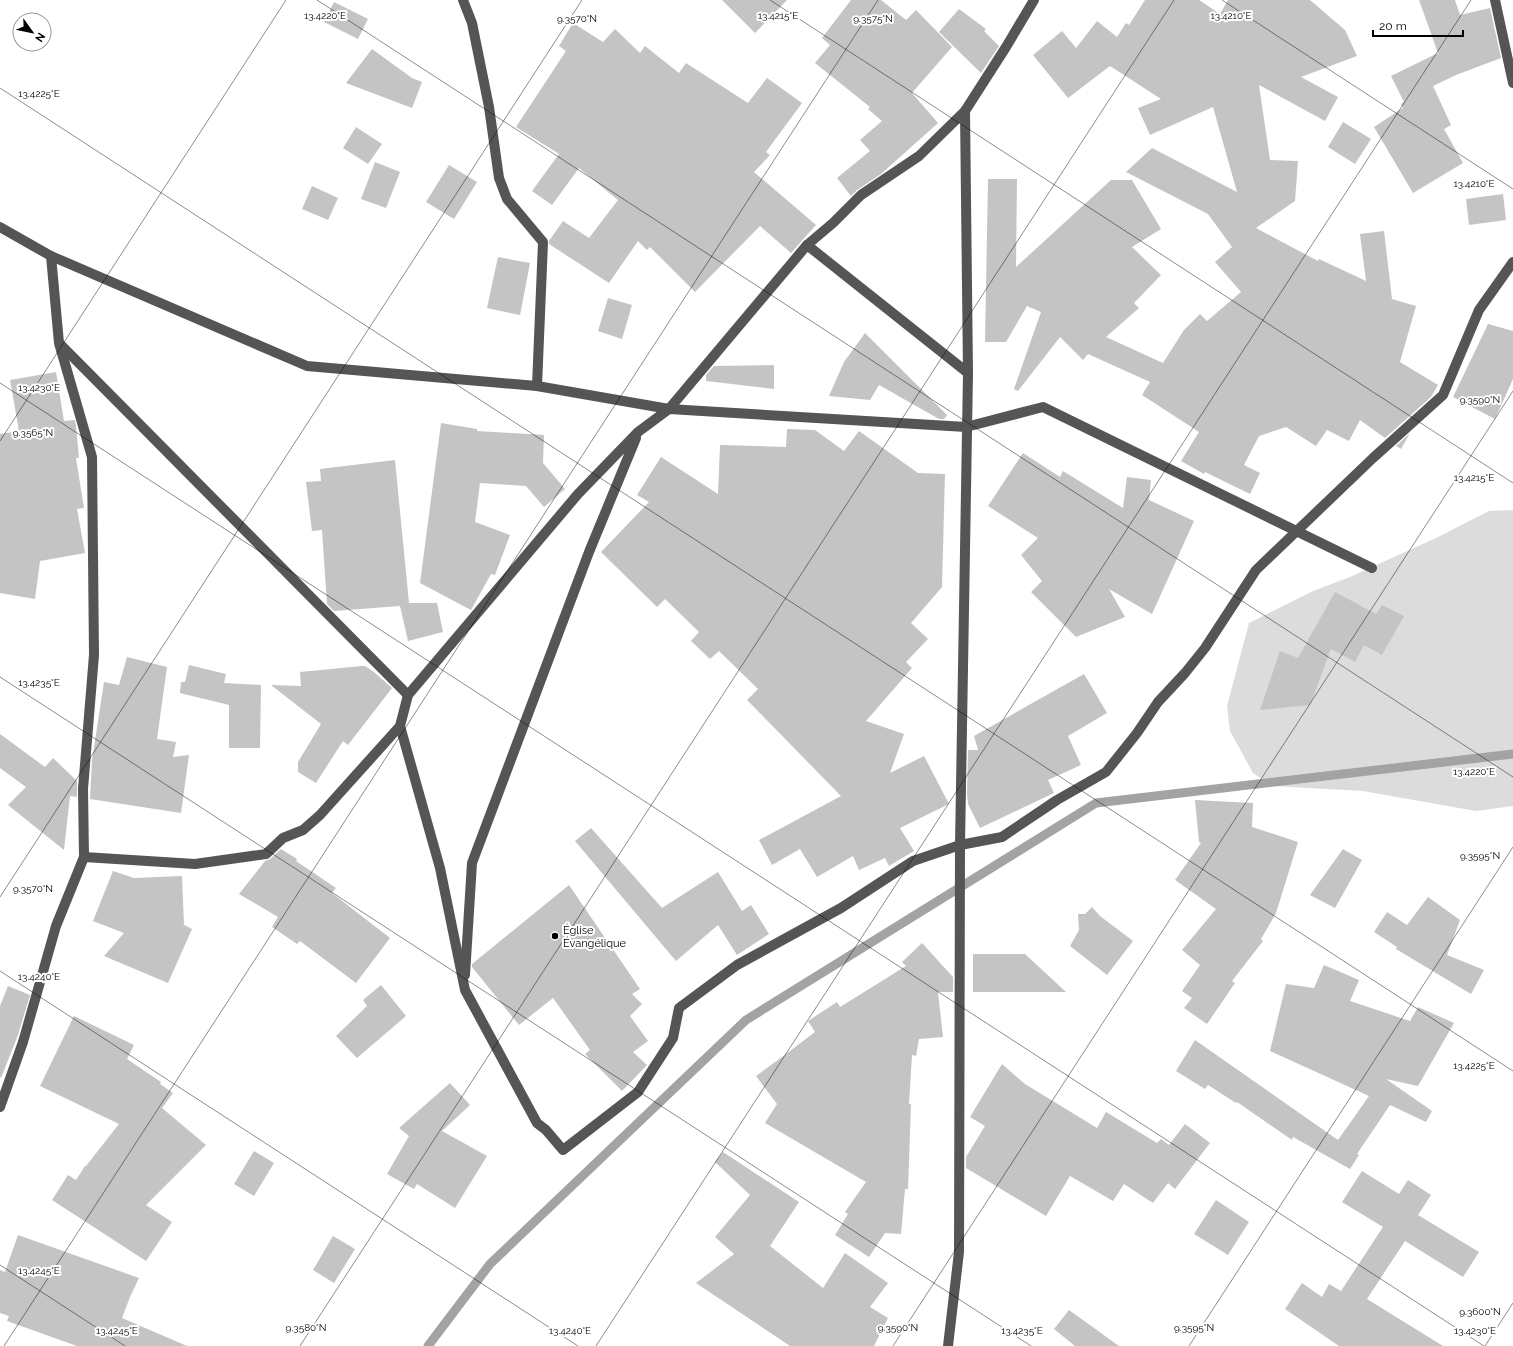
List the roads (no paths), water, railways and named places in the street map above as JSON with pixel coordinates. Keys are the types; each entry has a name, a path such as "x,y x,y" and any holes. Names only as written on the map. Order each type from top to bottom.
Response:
{"street":[{"path":"463,0 472,23 489,107 499,178 507,199 543,242 538,386"},
{"path":"84,857 195,864 266,854 283,838 303,830 320,815 400,726 408,695 578,494 638,432 669,409 807,245 833,223 861,195 919,156 965,111 1034,0"},
{"path":"1495,0 1513,83"},
{"path":"948,1346 959,1252 960,845 968,373 965,111"},
{"path":"0,227 51,256 307,366 538,386 669,409 966,426 1043,407 1372,568"},
{"path":"807,245 968,373"},
{"path":"0,1107 23,1042 56,926 84,857 84,789 94,655 92,457 59,343 51,256"},
{"path":"400,726 440,868 465,990 537,1123 546,1130 563,1150 638,1092 673,1038 679,1008 737,965 841,908 913,861 960,845 1002,837 1057,800 1106,772 1137,733 1158,702 1185,673 1204,648 1256,570 1296,530 1443,395 1479,310 1513,262"},
{"path":"59,343 408,695"},
{"path":"465,990 472,863 589,552 638,432"}],"waterway":[{"path":"428,1346 490,1264 746,1020 1096,803 1513,754"}],"place":[{"name":"Église Évangélique","path":"555,936"}]}
